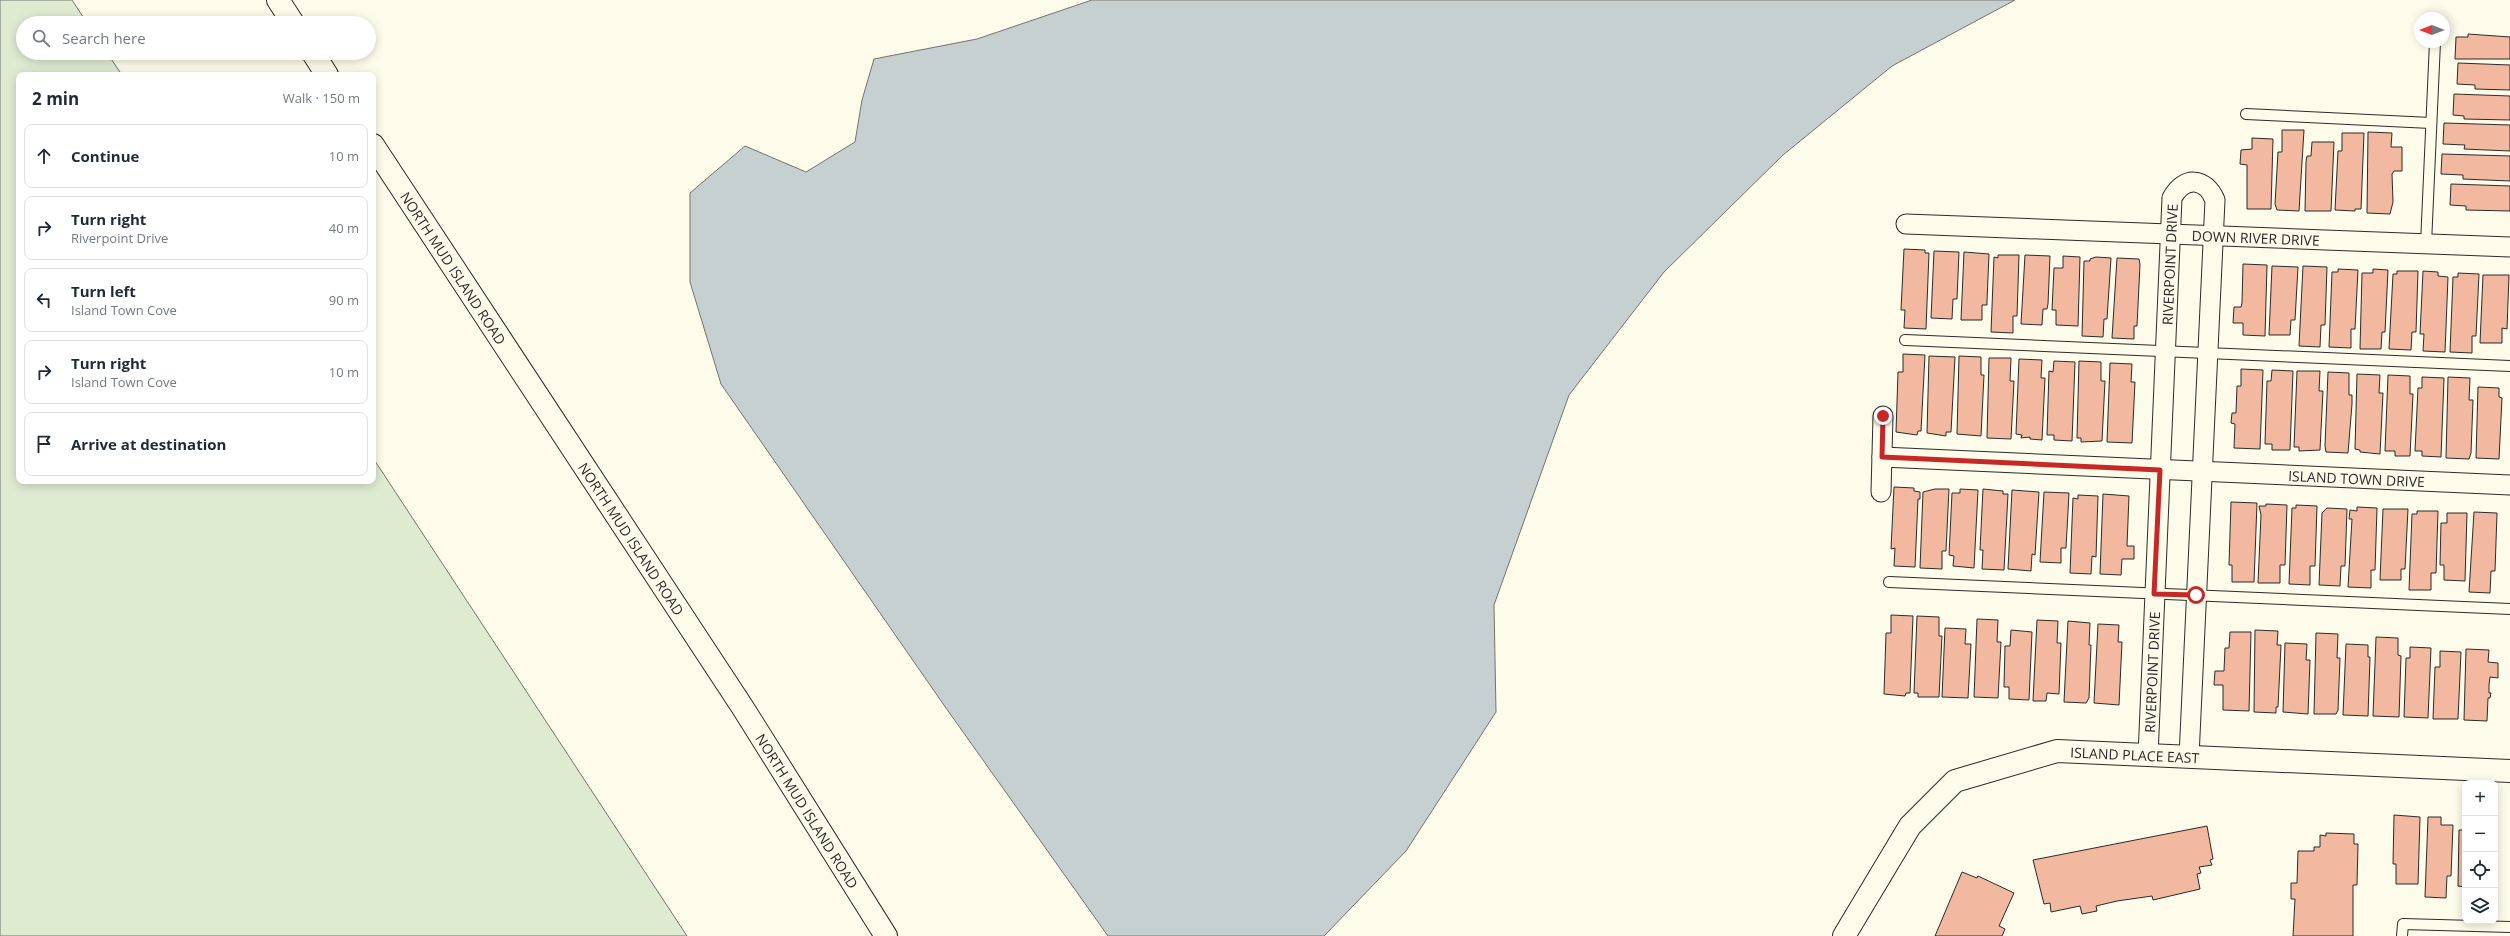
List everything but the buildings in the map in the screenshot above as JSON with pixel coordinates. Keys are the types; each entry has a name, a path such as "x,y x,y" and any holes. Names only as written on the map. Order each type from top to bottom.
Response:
{"street":[{"path":"278,0 288,16"},
{"path":"317,60 325,72"},
{"name":"NORTH MUD ISLAND ROAD","path":"376,150 743,708 886,936"},
{"name":"RIVERPOINT DRIVE","path":"2148,756 2172,198 2177,189 2185,184 2194,182 2204,184 2211,191 2215,200 2189,757"},
{"name":"DOWN RIVER DRIVE","path":"1906,224 2213,234 2510,247"},
{"path":"1881,492 1883,416"},
{"name":"ISLAND TOWN DRIVE","path":"1882,457 2510,485"},
{"name":"ISLAND PLACE EAST","path":"1844,936 1910,826 1955,780 2057,751 2510,772"}],"lane":[{"path":"2426,244 2435,48"},
{"path":"2246,114 2432,123"},
{"path":"1906,340 2510,366"},
{"path":"1889,582 2510,609"},
{"path":"2402,936 2403,924 2510,927"}],"green space":[{"path":"0,0 72,0 82,16 16,16 16,60 112,60 120,72 16,72 16,484 376,484 376,463 687,936 0,936"}],"shaded area":[{"path":"1092,0 2015,0 1892,66 1783,155 1664,272 1569,395 1494,605 1496,712 1406,851 1324,936 1108,936 946,708 721,384 690,282 690,193 745,146 806,172 855,142 862,100 874,59 977,39"}],"route":[{"path":"1883,416 1882,457 2160,470 2154,594 2196,595"}]}
